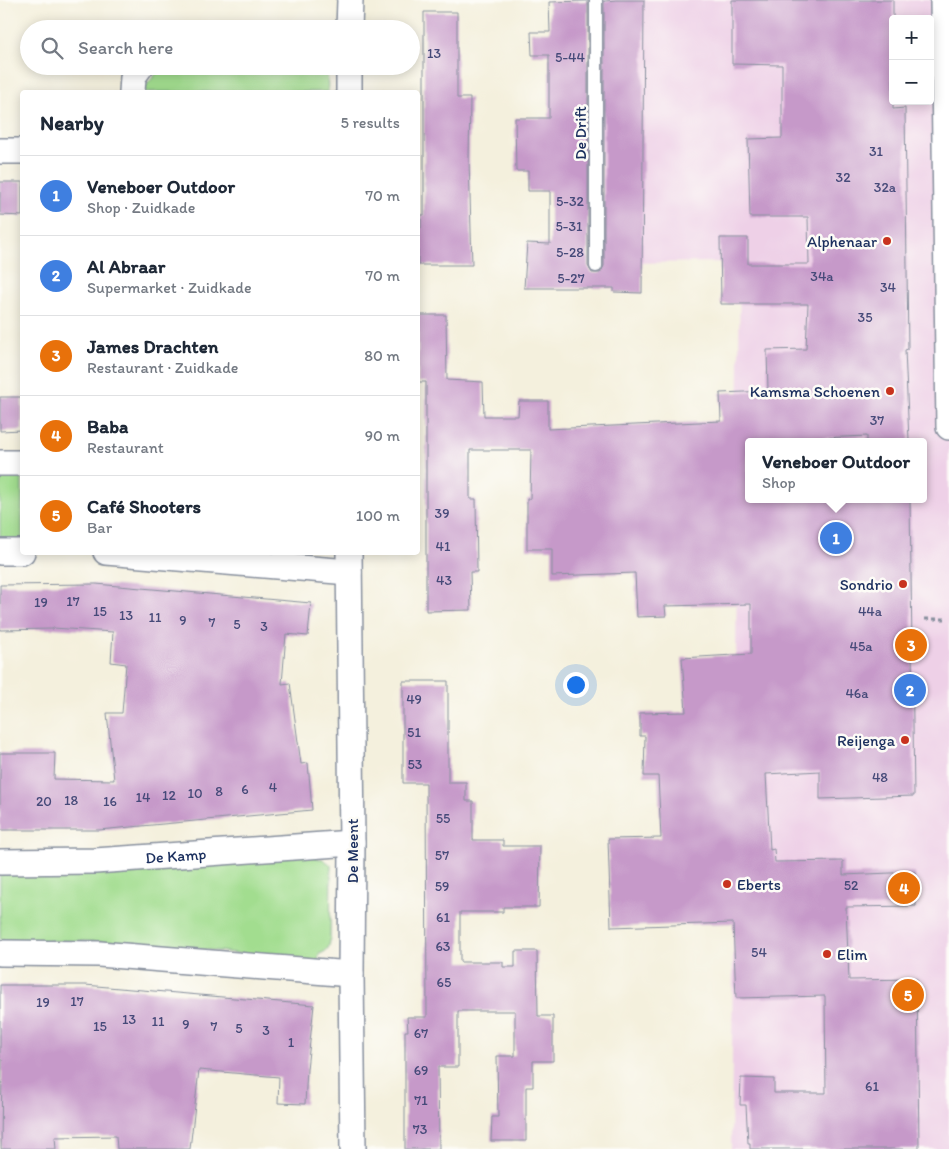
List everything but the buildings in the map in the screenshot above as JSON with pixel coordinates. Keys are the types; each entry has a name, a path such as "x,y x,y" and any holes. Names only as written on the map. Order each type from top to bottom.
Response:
{"street":[{"path":"349,20 350,0"},
{"path":"943,0 949,427"},
{"path":"132,90 134,75"},
{"path":"349,75 350,90"},
{"path":"0,150 20,151"},
{"path":"0,463 20,463"},
{"path":"0,552 20,552"},
{"path":"179,555 349,562"},
{"name":"De Meent","path":"349,562 353,1149"},
{"name":"De Kamp","path":"0,862 96,861 352,843"},
{"path":"0,953 99,954 351,974"}],"lane":[{"name":"De Drift","path":"596,0 596,266"}],"path":[{"path":"925,620 949,619"}],"shaded area":[{"path":"593,0 949,0 949,1149 731,1149 740,262 606,263"}],"green space":[{"path":"155,75 327,75 328,90 143,90"},
{"path":"20,475 20,541 0,541 0,476"},
{"path":"317,853 317,858 323,859 331,865 330,941 327,950 319,954 318,962 133,942 0,940 0,874 131,871"}],"place":[{"name":"Alphenaar","path":"887,241"},
{"name":"Kamsma Schoenen","path":"890,391"},
{"name":"Veneboer Outdoor","path":"836,538"},
{"name":"Sondrio","path":"903,584"},
{"name":"James Drachten","path":"911,645"},
{"name":"Al Abraar","path":"910,690"},
{"name":"Reijenga","path":"905,740"},
{"name":"Eberts","path":"727,884"},
{"name":"Baba","path":"904,888"},
{"name":"Elim","path":"827,954"},
{"name":"Café Shooters","path":"908,995"}]}
